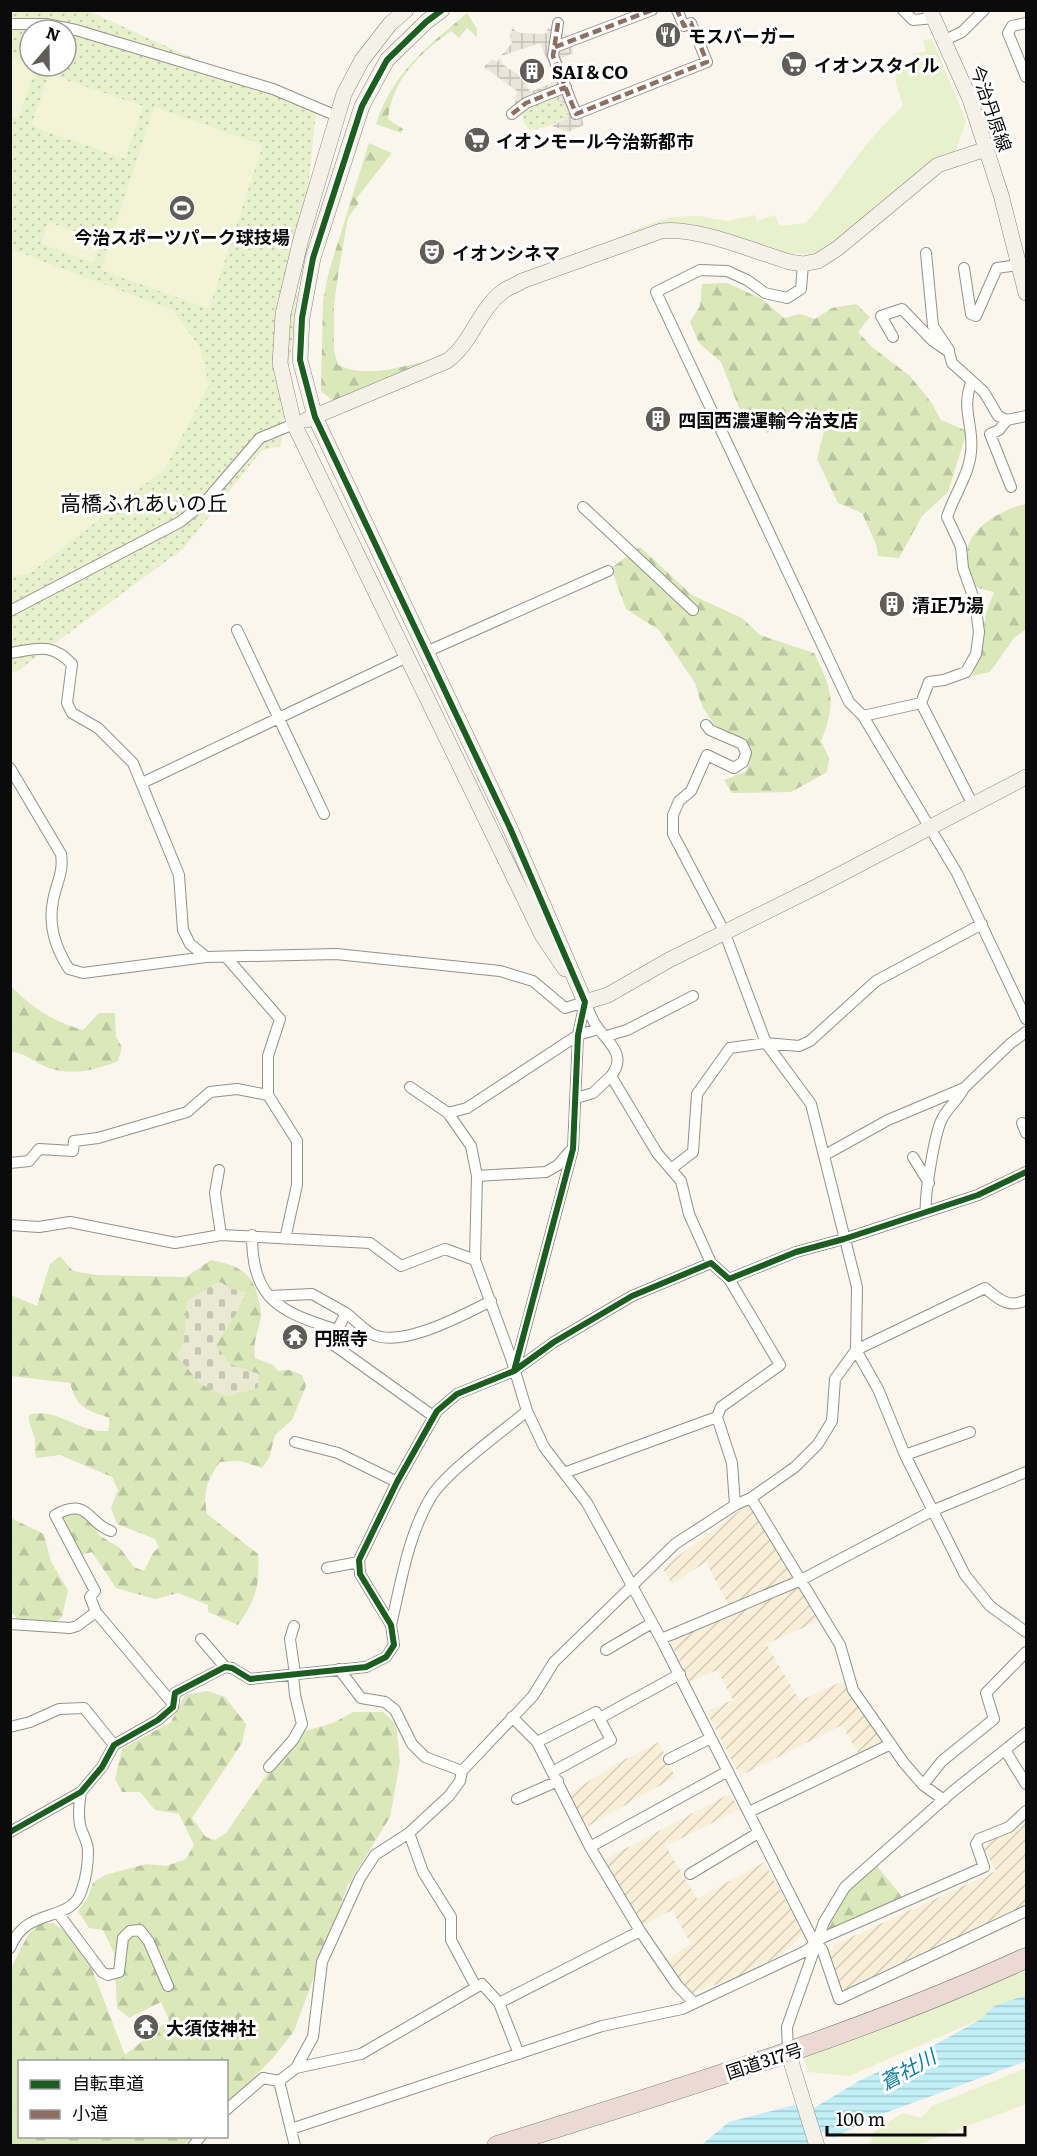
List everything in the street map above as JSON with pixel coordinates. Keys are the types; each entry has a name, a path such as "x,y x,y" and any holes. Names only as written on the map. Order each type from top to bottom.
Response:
{"highway":[{"name":"国道317号","path":"496,2145 789,2055 1026,1958"}],"street":[{"path":"406,10 390,24 362,60 344,94 300,239 283,314 280,363 294,424 542,935 618,1054 618,1068 611,1076 593,1093 576,1098"},
{"path":"442,10 426,22 387,60 362,106 313,258 302,318 300,360 315,417 510,828 585,1002 578,1035 573,1146 514,1371"},
{"path":"555,46 652,10"},
{"path":"558,23 553,56 576,114 707,62 691,23 684,26 677,10"},
{"path":"903,10 913,20 932,14"},
{"path":"945,40 962,32 984,10"},
{"name":"今治丹原線","path":"932,14 966,88 986,149 1026,293"},
{"path":"1026,23 1012,26 1008,33 1026,77"},
{"path":"10,24 46,24 76,30 273,89 337,116"},
{"path":"512,114 526,103 566,87"},
{"path":"10,611 180,522 205,502 260,438 447,361 460,352 489,306 502,292 522,281 661,231 690,232 803,264 818,261 838,248 938,165 986,149"},
{"path":"926,254 933,326 949,351 952,363 971,383 984,392 998,416 1006,420 1026,416"},
{"path":"803,264 801,289 787,298 765,293 747,280 727,271 700,270 656,292 849,702 863,716 957,873 1024,1005 1026,1019"},
{"path":"964,268 971,314 976,316 997,268 1018,264"},
{"path":"893,337 880,316 902,309 933,341 949,351"},
{"path":"971,383 966,409 971,451 965,477 946,517 962,547 963,568 975,602 980,632 976,654 966,672 929,682 921,703 973,805"},
{"path":"1006,420 999,430 990,434 1011,487"},
{"path":"583,507 693,610"},
{"path":"426,652 608,571"},
{"path":"237,630 324,814"},
{"path":"10,652 46,647 60,652 72,664 67,703 72,713 98,728 133,763 179,875 183,930 190,944 206,957"},
{"path":"142,783 407,657"},
{"path":"863,716 921,703"},
{"path":"706,725 710,730 742,744 746,753 743,762 734,768 707,755 691,791 680,801 673,814 673,834 724,932 766,1043 811,1104 825,1155 843,1239 857,1287 856,1350 878,1389 905,1455 964,1575 990,1606 1026,1632"},
{"path":"10,768 61,854 63,866 52,901 53,935 69,969 83,973 206,957 336,954 500,971 533,981 565,1008 608,995 724,932 818,886 1026,777"},
{"path":"671,1169 693,1152 697,1094 730,1048 766,1043 799,1046 810,1041 876,981 982,924"},
{"path":"227,958 280,1019 268,1056 268,1095 297,1141 297,1185 285,1239"},
{"path":"448,1113 466,1108 578,1035 627,1030 693,996"},
{"path":"926,1212 924,1196 929,1184 936,1134 942,1118 958,1100 964,1088 1011,1043 1026,1032"},
{"path":"611,1076 657,1152 681,1181 689,1214 711,1263 729,1280 780,1365 721,1407 717,1418 732,1463 735,1505"},
{"path":"410,1087 448,1113 471,1146 477,1176 475,1260 527,1411 544,1447 587,1503 680,1674 816,1946 822,1949 839,1999 1026,1911"},
{"path":"825,1155 888,1120 964,1088"},
{"path":"10,1163 29,1161 39,1149 73,1151 74,1141 98,1138 187,1112 210,1092 237,1089 268,1095"},
{"path":"477,1176 546,1172 558,1165 573,1146"},
{"path":"913,1157 929,1184"},
{"path":"219,1170 215,1193 221,1234"},
{"path":"729,1280 796,1252 978,1195 1026,1172"},
{"path":"10,1225 39,1227 70,1222 175,1243 221,1234 370,1244 401,1266 445,1249 475,1260"},
{"path":"252,1235 252,1262 270,1299 296,1317 338,1330"},
{"path":"391,1625 360,1574 359,1562 397,1482 434,1416 458,1394 514,1371 554,1342 632,1296 711,1263"},
{"path":"228,2108 264,2078 279,2081 296,2068 313,2037 322,1962 339,1918 375,1855 409,1833 449,1796 460,1781 462,1771 533,1696 554,1662 675,1544 735,1505 752,1498 795,1467 818,1444 832,1421 835,1379 856,1350 985,1288 1004,1303 1020,1303 1026,1300"},
{"path":"270,1296 312,1294 346,1313 372,1334 392,1340 450,1321 491,1301"},
{"path":"346,1313 332,1343 336,1348 377,1374 434,1416"},
{"path":"10,1832 81,1792 102,1767 114,1745 158,1720 173,1704 175,1693 225,1667 232,1668 250,1679 366,1667 386,1657 394,1646 391,1625 413,1536 432,1496 444,1482 527,1411"},
{"path":"564,1473 717,1418"},
{"path":"905,1455 970,1432"},
{"path":"295,1442 338,1453 397,1482"},
{"path":"661,1639 799,1581 934,1510 1026,1472"},
{"path":"752,1498 799,1581 840,1645 853,1690 891,1744 924,1785 944,1800"},
{"path":"111,1531 105,1529 91,1514 79,1510 66,1509 56,1515 95,1591 90,1597 96,1612 173,1704"},
{"path":"327,1568 359,1562"},
{"path":"10,1623 70,1628 77,1626 96,1612"},
{"path":"606,1650 652,1623"},
{"path":"269,1767 293,1740 303,1724 295,1695 290,1639 294,1626"},
{"path":"201,1639 225,1667"},
{"path":"924,1785 942,1761 994,1719 986,1693 1026,1652"},
{"path":"339,1670 361,1698 385,1702 395,1710 412,1744 425,1757 462,1771"},
{"path":"600,1718 680,1674"},
{"path":"10,1727 30,1722 59,1709 84,1708 114,1745"},
{"path":"517,1799 611,1740 596,1712 537,1742"},
{"path":"512,1717 537,1742 590,1847 640,1931 677,1985 694,2002"},
{"path":"817,2145 789,2055 787,2027 824,1922 845,1887 944,1800 1026,1733"},
{"path":"669,1759 711,1738"},
{"path":"749,1812 891,1744"},
{"path":"1005,1750 1026,1784"},
{"path":"590,1847 728,1771"},
{"path":"10,1948 25,1925 39,1917 58,1913 71,1906 82,1891 88,1852 78,1809 81,1792"},
{"path":"291,2129 602,2026 682,2009 816,1946 822,1938 984,1867 976,1844 979,1839 1009,1827 1026,1811"},
{"path":"409,1833 423,1872 451,1917 451,1940 476,1988"},
{"path":"690,1874 758,1833"},
{"path":"58,1913 102,1972 108,1975 120,1972 123,1938 130,1931 140,1930 149,1942 168,1986"},
{"path":"499,2003 640,1931"},
{"path":"296,2068 361,2054 482,1984 499,2003 519,2054"},
{"path":"279,2081 295,2145"}],"shaded area":[{"path":"513,26 514,30 520,33 547,33 548,27 570,36 573,53 561,58 584,125 568,132 552,126 568,117 563,102 551,99 534,103 526,107 524,112 511,117 507,115 514,106 517,91 484,67 492,59 497,62 500,58 502,64 523,78 530,92 556,81 540,43 501,56 512,43 510,36"},
{"path":"750,1503 794,1579 730,1608 706,1562 672,1584 663,1569"},
{"path":"799,1586 819,1621 766,1644 800,1701 845,1680 884,1741 858,1753 842,1725 740,1776 706,1711 733,1700 717,1670 690,1682 670,1641"},
{"path":"659,1742 675,1777 585,1828 569,1794 614,1765"},
{"path":"729,1794 740,1809 666,1846 697,1899 764,1862 804,1933 782,1955 738,1977 692,1993 678,1981 665,1960 691,1944 672,1910 642,1926 602,1861"},
{"path":"1026,1817 1026,1908 841,1994 829,1955 834,1945 996,1871 983,1847"}],"green space":[{"path":"11,11 88,11 316,113 281,446 262,450 184,548 16,672 11,671"},
{"path":"467,13 477,29 477,37 467,28 459,38 451,31 418,58 395,92 388,119 403,129 401,133 376,124 383,106 402,75 425,49"},
{"path":"932,39 966,121 954,156 946,153 921,169 822,255 783,253 692,224 670,223 631,235 630,231 671,217 699,216 727,221 755,215 757,221 775,215 780,226 806,223 864,148 903,106 896,83 896,67 915,63 913,54 926,51 923,40"},
{"path":"11,58 18,61 18,78 32,78 18,119 11,117"},
{"path":"48,78 61,78 143,106 125,159 31,126"},
{"path":"551,99 563,102 568,117 546,127 530,130 523,120 525,107"},
{"name":"今治スポーツパーク球技場","path":"154,107 263,145 209,309 101,270"},
{"path":"369,143 392,153 356,199 359,203 348,218 334,305 334,350 338,365 359,371 391,369 423,362 430,366 336,403 321,391 323,301 329,271"},
{"path":"48,222 101,240 94,263 41,244"},
{"path":"11,249 173,310 200,347 209,385 165,469 29,574 13,576 10,575"},
{"path":"727,283 762,299 784,318 800,314 815,319 832,308 856,304 870,317 858,332 872,347 910,376 931,402 941,420 967,431 948,492 922,516 899,558 878,556 876,544 862,513 838,503 817,459 824,431 818,416 800,414 779,429 767,433 739,408 721,362 699,343 690,322 700,306 702,284"},
{"path":"1026,504 1026,629 1014,638 990,672 972,676 980,650 986,613 994,592 975,587 967,562 968,546 977,531 992,518 1009,509"},
{"path":"640,547 692,595 742,618 760,635 814,653 825,676 830,696 829,716 821,741 829,758 827,772 791,792 732,793 724,780 745,772 750,763 751,748 715,726 702,706 695,683 659,630 626,609 611,568"},
{"path":"11,986 44,1013 62,1023 83,1030 99,1013 115,1013 116,1037 122,1047 118,1061 93,1069 66,1072 49,1068 21,1054 11,1052"},
{"path":"60,1256 73,1271 96,1275 186,1277 211,1260 235,1267 252,1281 261,1309 254,1347 255,1358 273,1365 278,1371 290,1370 302,1375 306,1386 292,1420 275,1435 269,1458 262,1468 240,1461 220,1462 207,1487 205,1499 207,1514 258,1554 256,1592 238,1625 208,1612 208,1605 178,1593 155,1599 116,1588 92,1552 77,1556 58,1517 79,1512 90,1520 99,1535 120,1548 134,1567 144,1571 153,1553 159,1547 155,1539 117,1524 111,1508 118,1490 112,1477 60,1455 37,1458 29,1415 49,1414 97,1431 108,1431 110,1418 95,1413 79,1403 70,1383 11,1376 11,1295 37,1306 50,1264"},
{"path":"219,1281 231,1289 246,1292 238,1311 216,1345 230,1364 259,1374 258,1388 226,1397 199,1383 177,1355 184,1341 187,1301"},
{"path":"11,1518 44,1534 51,1562 68,1590 62,1617 52,1624 21,1622 11,1612"},
{"path":"208,1691 225,1697 246,1724 242,1743 192,1818 206,1837 215,1840 226,1833 274,1764 305,1731 333,1723 353,1712 383,1712 396,1724 400,1762 390,1817 348,1885 294,2031 273,2058 228,2103 228,2060 18,2060 18,2138 192,2138 184,2145 11,2146 11,1968 28,1935 40,1923 54,1923 84,1948 125,2055 169,2020 161,2002 129,2018 117,2008 114,1953 103,1930 89,1928 78,1911 88,1897 93,1883 105,1875 146,1864 166,1866 186,1859 194,1845 179,1814 155,1810 140,1792 122,1792 115,1779 122,1749 171,1722 185,1695"},
{"path":"876,1865 903,1898 824,1935 853,1879"},
{"path":"1026,1970 1026,1995 994,2006 981,2019 849,2076 809,2072 803,2058"},
{"path":"1026,2068 1026,2104 917,2145 860,2145 870,2143 875,2131 903,2113 921,2118 932,2106"}],"water":[{"name":"蒼社川","path":"1026,1995 1026,2061 877,2116 833,2138 822,2131 817,2145 700,2146 729,2122 798,2104 804,2114 859,2081 933,2046 981,2019 994,2006"}],"marked path":[{"path":"555,47 652,10"},
{"path":"558,23 553,56 576,114 707,62 691,23 684,26 677,10"},
{"path":"512,114 526,103 566,87"}],"cycle path":[{"path":"442,10 426,22 387,60 362,106 313,258 302,318 300,360 315,417 510,828 585,1002 578,1035 573,1149 514,1371"},
{"path":"10,1832 81,1792 102,1767 114,1745 158,1720 173,1707 175,1693 225,1667 232,1668 250,1679 366,1667 386,1657 394,1645 391,1625 360,1574 359,1560 397,1482 437,1411 457,1394 514,1371 554,1342 632,1296 711,1263 729,1279 796,1252 844,1239 978,1195 1026,1172"}],"place":[{"name":"モスバーガー","path":"668,35"},
{"name":"イオンスタイル","path":"794,64"},
{"name":"SAI＆CO","path":"532,71"},
{"name":"イオンモール今治新都市","path":"477,140"},
{"name":"今治スポーツパーク球技場","path":"182,208"},
{"name":"イオンシネマ","path":"432,252"},
{"name":"四国西濃運輸今治支店","path":"658,419"},
{"name":"清正乃湯","path":"892,604"},
{"name":"円照寺","path":"295,1337"},
{"name":"大須伎神社","path":"146,2027"}],"district":[{"name":"高橋ふれあいの丘","path":"144,501"}]}
